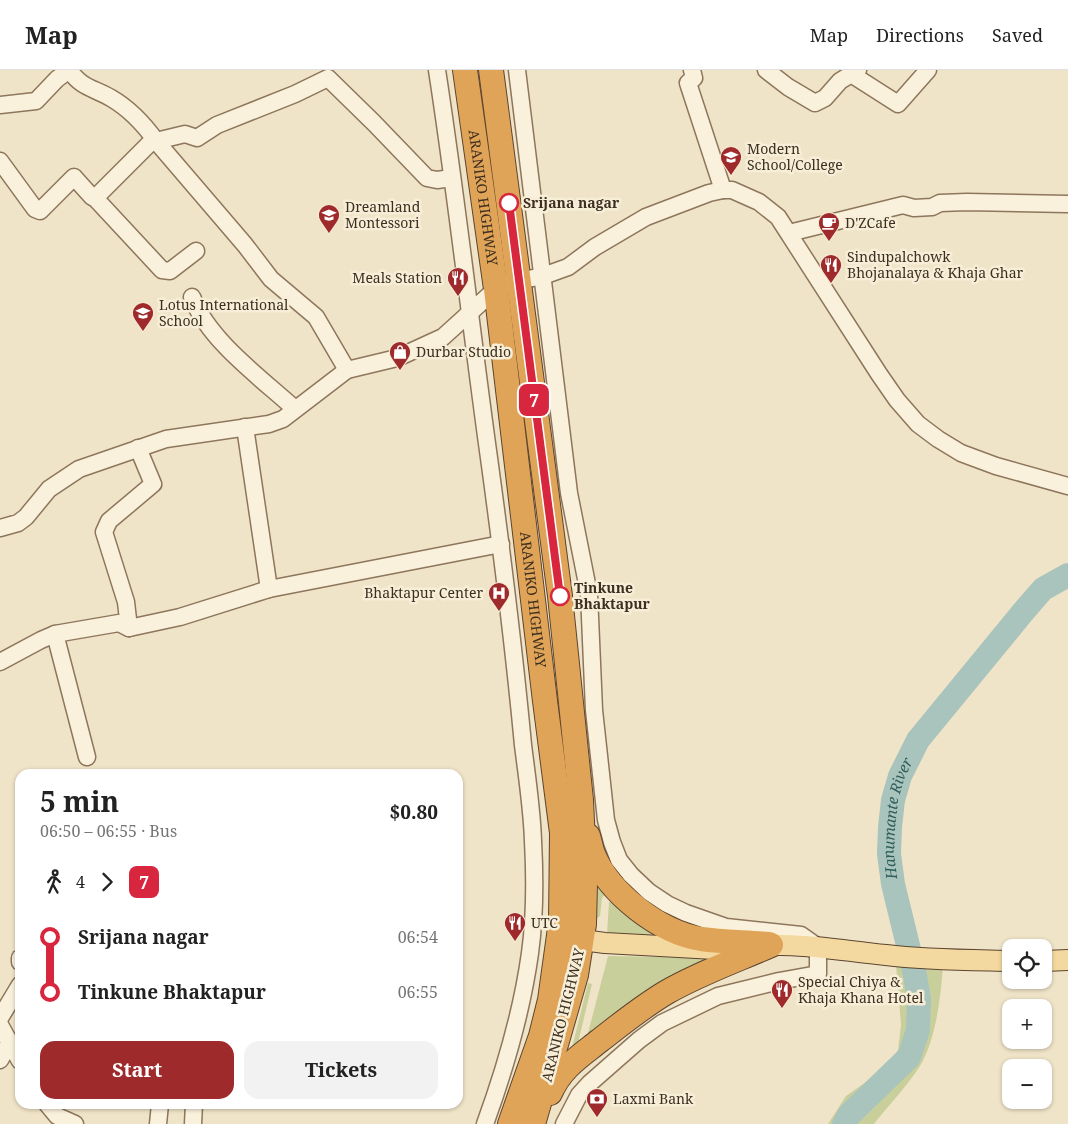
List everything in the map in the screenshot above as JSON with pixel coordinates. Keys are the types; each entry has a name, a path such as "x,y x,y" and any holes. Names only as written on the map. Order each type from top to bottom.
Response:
{"highway":[{"name":"ARANIKO HIGHWAY","path":"465,70 496,289 562,833 563,882 576,976 535,1124"},
{"name":"ARANIKO HIGHWAY","path":"491,70 572,699 581,800 585,884 584,924 571,938 550,1000 541,1036 510,1124"},
{"path":"581,800 594,855 616,888 649,919 673,930 699,938 771,944"},
{"path":"535,1124 554,1083 571,1062 646,1005 668,991 771,944"}],"main road":[{"path":"571,938 632,945 711,949 771,944 818,947 926,959 1002,961"},
{"path":"1052,961 1068,960"}],"street":[{"path":"0,105 36,102 57,79 69,70 77,81 84,86 109,97 126,108 142,122 271,278 316,317 347,370"},
{"path":"437,70 501,544 534,840 533,918 530,954 517,1020 485,1124"},
{"path":"458,70 473,127"},
{"path":"517,70 569,493 589,594 594,710 605,813 612,842 619,860 631,875 649,892 667,904 726,927 801,935 818,947 818,974 770,983 718,996 662,1023 639,1040 579,1095 564,1124"},
{"path":"692,70 694,78 688,83 723,190"},
{"path":"766,70 788,87 815,103 825,98 840,81 855,72 898,104 928,70"},
{"path":"95,198 149,144 185,134 197,138 217,125 328,78 427,178 437,180 452,178"},
{"path":"0,161 35,209 40,211 74,177 162,270 170,271 196,251"},
{"path":"0,528 18,523 26,517 49,489 79,469 166,439 269,424 283,419 347,370 397,358 444,337 496,289 568,267 595,247 646,217 709,193 723,190 732,190 768,208 778,217 879,374 897,400 918,424 961,453 996,466 1068,486"},
{"path":"789,234 903,205 914,208 958,202 1068,204"},
{"path":"192,297 198,313 223,344 295,409"},
{"path":"245,427 269,589"},
{"path":"129,628 126,602 104,532 109,521 153,484 138,448"},
{"path":"0,662 55,634 119,623 129,628 180,617 269,589 501,544"},
{"path":"55,634 87,757"},
{"path":"0,1018 15,993"},
{"path":"0,1025 15,1052"},
{"path":"0,1060 10,1042"},
{"path":"51,1109 57,1116 75,1124"},
{"path":"158,1124 160,1109"},
{"path":"193,1124 194,1109"}],"green space":[{"path":"598,880 609,890 602,898 600,916 596,919"},
{"path":"615,899 656,933 654,935 607,934 609,902"},
{"path":"608,956 716,958 587,1037"},
{"path":"896,965 943,965 937,1017 926,1055 910,1081 874,1124 828,1124 846,1096 890,1065 898,1050 901,1025"},
{"path":"588,983 592,984 579,1039 581,1043 570,1056"}],"waterway":[{"name":"Hanumante River","path":"844,1124 849,1115 909,1057 918,1030 919,999 914,970 893,884 889,854 893,800 900,776 918,740 1023,612 1043,589 1068,575"}],"bus line":[{"name":"7","path":"509,203 560,596"}],"place":[{"name":"Modern School/College","path":"731,176"},
{"name":"Srijana nagar","path":"509,203"},
{"name":"Dreamland Montessori","path":"329,234"},
{"name":"D'ZCafe","path":"829,242"},
{"name":"Sindupalchowk Bhojanalaya & Khaja Ghar","path":"831,284"},
{"name":"Meals Station","path":"458,297"},
{"name":"Lotus International School","path":"143,332"},
{"name":"Durbar Studio","path":"400,371"},
{"name":"Tinkune Bhaktapur","path":"560,596"},
{"name":"Bhaktapur Center","path":"499,612"},
{"name":"UTC","path":"515,942"},
{"name":"Special Chiya & Khaja Khana Hotel","path":"782,1009"},
{"name":"Laxmi Bank","path":"597,1118"}]}
